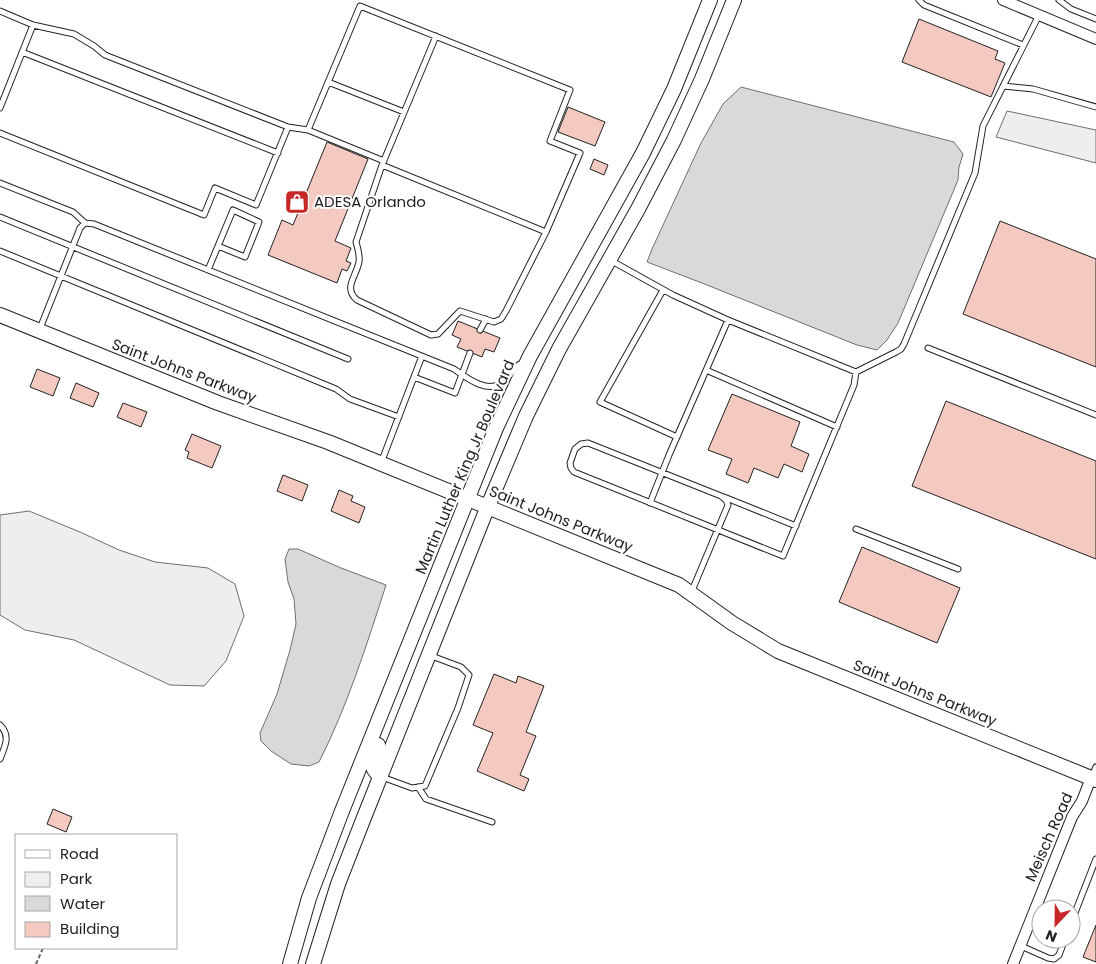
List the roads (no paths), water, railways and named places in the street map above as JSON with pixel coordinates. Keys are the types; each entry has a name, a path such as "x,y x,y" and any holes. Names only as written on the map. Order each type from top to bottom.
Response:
{"main road":[{"name":"Martin Luther King Jr Boulevard","path":"290,964 309,898 496,428 530,356 643,153 674,89 710,0"},
{"path":"313,964 338,884 488,506 526,416 559,349 638,209 674,140 702,79 734,0"},
{"path":"577,272 607,263"},
{"name":"Saint Johns Parkway","path":"0,315 218,403 381,463 680,585 732,622 778,651 1094,775"},
{"path":"380,776 373,769 372,760 398,695 396,678"}],"street":[{"path":"1003,0 1096,39"},
{"name":"Meisch Road","path":"1013,964 1072,817 1094,775"}],"lane":[{"path":"919,0 924,5 1024,45"},
{"path":"1059,0 1071,9 1096,19"},
{"path":"308,130 360,6 436,36 570,90 550,141 580,153 546,232 501,319 494,322 460,311 438,334 431,335 357,300 352,295 350,288 359,262 356,242 383,163 436,36"},
{"path":"0,11 24,22 74,34 105,55 288,127 308,130 546,232"},
{"path":"607,263 728,320 856,372 896,352 904,344 975,173 983,126 1038,15"},
{"path":"0,108 33,24"},
{"path":"22,52 278,153"},
{"path":"328,82 404,112"},
{"path":"1002,86 1033,89 1096,107"},
{"path":"0,133 204,215 215,188 256,205 288,127"},
{"path":"0,183 72,212 85,223 94,224 454,369 468,380 482,385 495,386 506,380 515,368 530,356"},
{"path":"208,270 218,246 233,210 259,222 245,257 218,246"},
{"path":"0,217 348,358"},
{"path":"39,331 80,228 85,223"},
{"path":"0,251 336,389 350,399 399,417"},
{"path":"663,290 600,402 677,437"},
{"path":"480,330 486,319"},
{"path":"650,503 728,320"},
{"path":"928,348 1096,415"},
{"path":"414,377 455,393 470,352"},
{"path":"381,463 422,356"},
{"path":"706,370 837,427"},
{"path":"796,526 588,443 581,444 575,449 570,463 570,468 574,472 783,556 796,526 854,385 856,372"},
{"path":"691,593 728,505 721,496"},
{"path":"856,529 958,569"},
{"path":"380,776 412,788 425,786 458,708 469,675 461,668 429,654"},
{"path":"0,724 6,732 7,741 0,759"},
{"path":"418,787 426,799 492,822"},
{"path":"1081,899 1096,859"},
{"path":"1020,946 1050,959 1057,957 1061,949"},
{"path":"1057,957 1061,964"}],"water":[{"path":"741,87 954,142 963,154 958,180 898,323 887,340 877,350 857,345 647,262 701,143 723,104"},
{"path":"289,549 298,549 386,585 339,719 319,762 309,766 291,764 271,751 261,741 260,733 277,694 296,624 294,599 288,582 285,559"}],"place":[{"name":"ADESA Orlando","path":"297,202"}]}
